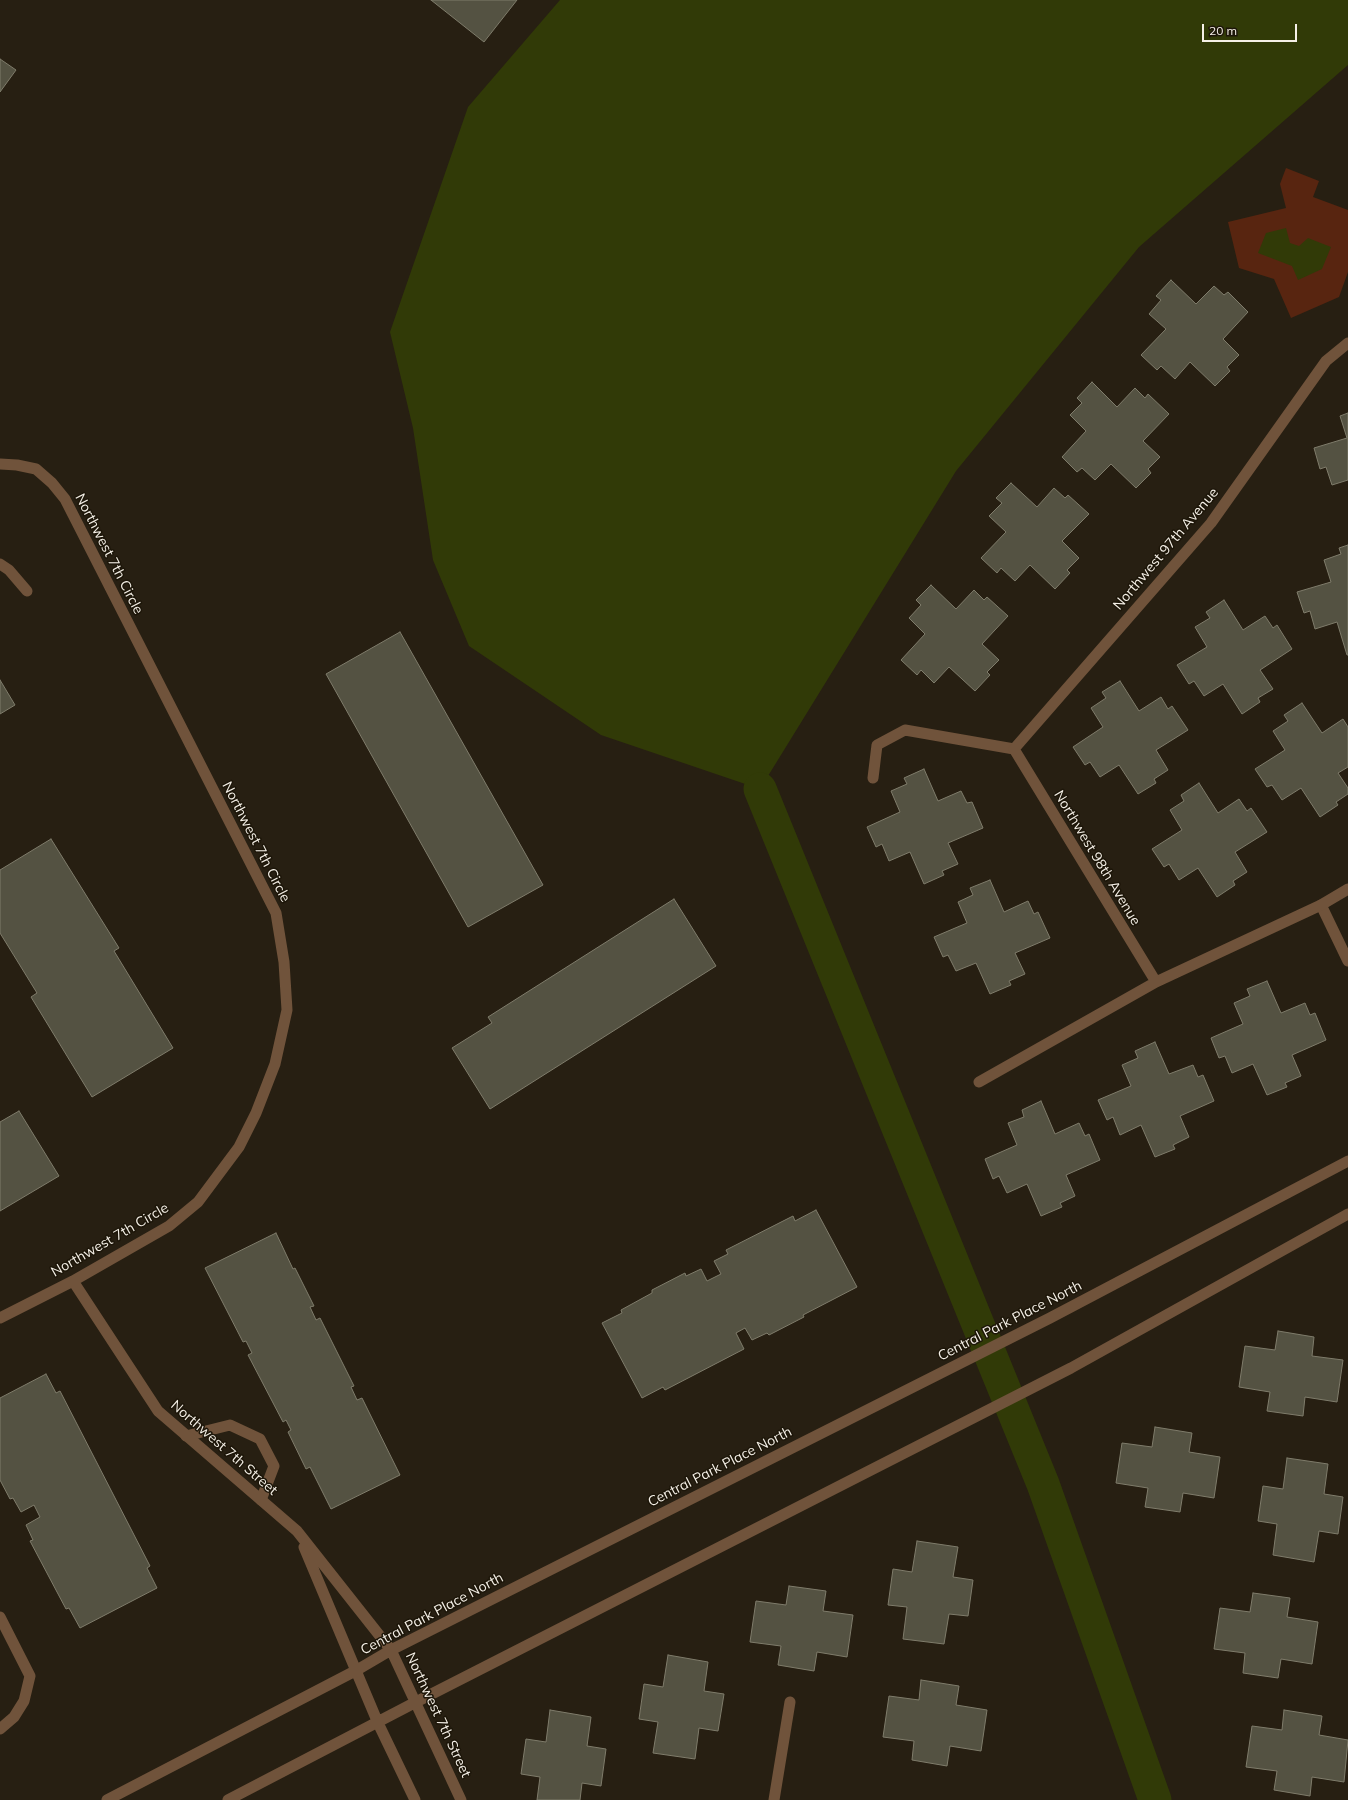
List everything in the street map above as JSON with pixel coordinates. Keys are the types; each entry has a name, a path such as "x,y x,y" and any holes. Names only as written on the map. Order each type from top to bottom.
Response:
{"street":[{"name":"Northwest 97th Avenue","path":"1014,749 1211,523 1326,361 1348,343"},
{"name":"Northwest 7th Circle","path":"0,464 17,465 36,470 52,483 65,499 276,913 284,962 287,1010 275,1064 256,1113 239,1147 198,1202 169,1226 73,1281 0,1318"},
{"path":"0,564 9,570 27,591"},
{"path":"872,778 877,745 904,730 1014,749"},
{"name":"Northwest 98th Avenue","path":"1014,749 1156,982"},
{"path":"979,1082 1156,982 1321,905 1348,888"},
{"path":"1321,905 1348,961"},
{"name":"Central Park Place North","path":"107,1800 357,1670 391,1650 1050,1318 1348,1161"},
{"path":"228,1800 416,1702 1071,1368 1348,1214"},
{"name":"Northwest 7th Street","path":"73,1281 158,1411 297,1531 391,1650 461,1800"},
{"path":"186,1436 230,1425 260,1439 274,1466 261,1500"},
{"name":"Northwest 7th Street","path":"297,1531 357,1670 378,1723 414,1800"},
{"path":"0,1617 30,1676 24,1701 14,1717 0,1729"},
{"path":"774,1800 790,1702"}],"shaded area":[{"path":"560,0 1348,0 1348,65 1139,247 956,471 760,789 601,735 469,646 433,560 413,428 390,332 468,107"},
{"path":"1286,168 1319,181 1313,197 1348,210 1348,272 1339,297 1291,318 1274,279 1239,268 1228,222 1286,208 1280,184"},
{"path":"1286,228 1290,243 1299,246 1308,238 1331,247 1322,269 1298,280 1292,266 1258,253 1266,233"}],"building":[{"path":"431,0 517,0 484,42"},
{"path":"0,59 16,70 0,92"},
{"path":"1171,280 1196,304 1214,286 1224,295 1228,292 1248,312 1223,339 1239,355 1227,367 1230,371 1215,386 1190,362 1175,379 1161,366 1157,370 1141,355 1166,329 1149,314 1161,300 1156,296"},
{"path":"1092,382 1117,407 1135,388 1145,398 1148,394 1169,414 1143,441 1160,457 1148,469 1151,473 1136,488 1111,464 1095,480 1082,468 1077,472 1062,457 1086,431 1070,415 1082,403 1077,398"},
{"path":"1348,413 1348,480 1332,485 1326,467 1320,469 1314,448 1347,438 1340,416"},
{"path":"1011,483 1037,507 1054,488 1065,498 1068,495 1089,514 1062,541 1079,558 1067,570 1070,573 1055,589 1030,565 1015,581 1001,568 997,573 981,558 1006,532 989,516 1002,503 996,498"},
{"path":"1348,545 1347,655 1337,622 1315,629 1310,611 1304,613 1297,592 1331,582 1324,560 1341,554 1339,548"},
{"path":"931,585 956,609 974,590 984,600 987,597 1008,616 982,644 999,660 987,672 990,675 975,691 949,667 934,683 921,670 917,675 901,660 925,634 909,618 921,605 916,600"},
{"path":"1224,600 1243,630 1265,616 1273,628 1277,625 1292,649 1260,670 1273,689 1258,698 1260,702 1242,714 1223,684 1204,696 1194,681 1189,684 1177,665 1207,647 1195,627 1210,618 1206,612"},
{"path":"400,632 543,885 468,927 326,674"},
{"path":"0,680 15,705 0,714"},
{"path":"1120,681 1139,711 1161,697 1168,709 1172,706 1188,730 1156,750 1168,770 1154,779 1156,783 1138,794 1119,765 1100,777 1090,762 1085,765 1073,747 1103,727 1091,708 1106,698 1102,692"},
{"path":"1302,703 1322,733 1343,719 1348,727 1348,767 1338,773 1348,788 1348,794 1336,802 1338,805 1320,817 1301,788 1282,800 1272,785 1267,787 1255,769 1285,750 1273,731 1288,721 1284,715"},
{"path":"924,769 938,801 961,791 967,803 972,802 983,828 948,843 958,864 942,871 944,875 924,884 910,852 889,861 882,844 876,847 867,827 900,812 891,791 907,784 904,778"},
{"path":"1199,783 1218,813 1239,799 1247,811 1251,808 1267,832 1235,852 1247,872 1233,881 1235,885 1217,897 1198,868 1179,880 1169,864 1164,867 1152,849 1182,830 1170,810 1184,801 1181,795"},
{"path":"51,839 119,948 114,951 173,1048 92,1097 31,997 37,993 0,933 0,870"},
{"path":"990,880 1004,912 1028,901 1034,914 1038,912 1050,938 1015,953 1025,974 1009,981 1011,985 990,994 976,963 956,971 948,955 943,957 934,937 967,923 958,902 973,895 970,888"},
{"path":"674,899 716,966 490,1109 452,1048 492,1023 488,1017"},
{"path":"1267,981 1281,1013 1305,1003 1310,1015 1315,1013 1326,1040 1292,1055 1301,1076 1285,1083 1287,1087 1267,1095 1253,1064 1232,1073 1225,1056 1219,1058 1211,1038 1243,1024 1234,1003 1250,996 1247,989"},
{"path":"1155,1042 1169,1074 1193,1065 1198,1077 1203,1075 1214,1101 1180,1116 1189,1137 1173,1145 1175,1149 1155,1157 1141,1125 1120,1135 1113,1117 1107,1120 1098,1100 1131,1086 1122,1065 1138,1058 1135,1051"},
{"path":"1041,1101 1055,1134 1079,1123 1085,1136 1089,1134 1100,1160 1066,1175 1075,1196 1060,1203 1062,1207 1041,1216 1027,1184 1007,1193 999,1176 993,1179 985,1159 1017,1145 1008,1123 1024,1117 1022,1110"},
{"path":"19,1111 59,1176 0,1211 0,1122"},
{"path":"816,1210 857,1287 803,1315 804,1317 769,1335 767,1333 752,1340 745,1328 736,1333 744,1349 665,1390 663,1387 642,1398 602,1323 622,1313 621,1310 652,1293 652,1290 685,1273 686,1276 701,1269 707,1281 721,1274 714,1261 728,1254 726,1250 793,1216 795,1221"},
{"path":"276,1233 293,1269 295,1268 314,1306 310,1307 316,1320 320,1318 354,1386 351,1387 357,1400 362,1398 400,1475 331,1509 310,1467 306,1469 288,1432 291,1430 286,1420 283,1422 248,1355 252,1353 246,1341 243,1342 205,1268"},
{"path":"1278,1331 1314,1337 1312,1356 1343,1360 1337,1402 1305,1397 1303,1416 1267,1411 1270,1392 1239,1387 1245,1346 1275,1350"},
{"path":"46,1374 56,1393 60,1391 150,1566 147,1568 157,1588 80,1628 69,1608 66,1609 30,1541 33,1540 26,1525 40,1517 34,1505 21,1512 13,1498 10,1499 0,1480 0,1398"},
{"path":"1155,1427 1192,1433 1189,1452 1220,1457 1214,1498 1183,1493 1180,1512 1145,1507 1148,1488 1116,1483 1122,1443 1152,1447"},
{"path":"1287,1458 1328,1464 1324,1494 1343,1497 1338,1534 1319,1531 1314,1562 1273,1555 1277,1524 1258,1521 1263,1486 1283,1489"},
{"path":"917,1541 958,1547 953,1577 973,1580 968,1616 949,1614 944,1644 903,1639 907,1607 888,1605 893,1569 912,1572"},
{"path":"789,1586 826,1591 823,1611 853,1615 847,1657 817,1652 814,1671 778,1665 781,1646 750,1642 756,1601 786,1605"},
{"path":"1253,1593 1290,1598 1287,1617 1318,1622 1312,1664 1281,1659 1278,1678 1243,1673 1245,1653 1214,1649 1220,1608 1250,1612"},
{"path":"668,1655 708,1662 704,1691 724,1694 718,1731 699,1728 695,1759 653,1753 658,1722 639,1719 644,1684 663,1687"},
{"path":"921,1680 959,1686 956,1705 987,1710 981,1751 950,1746 947,1766 912,1760 914,1741 883,1737 889,1696 919,1700"},
{"path":"550,1710 591,1717 587,1746 606,1749 601,1786 582,1783 580,1800 537,1800 540,1777 521,1774 526,1739 546,1742"},
{"path":"1284,1710 1322,1716 1319,1735 1348,1740 1344,1782 1312,1777 1310,1796 1274,1790 1277,1771 1246,1767 1252,1726 1282,1730"}],"waterway":[{"path":"760,789 1043,1484 1155,1800"}]}
